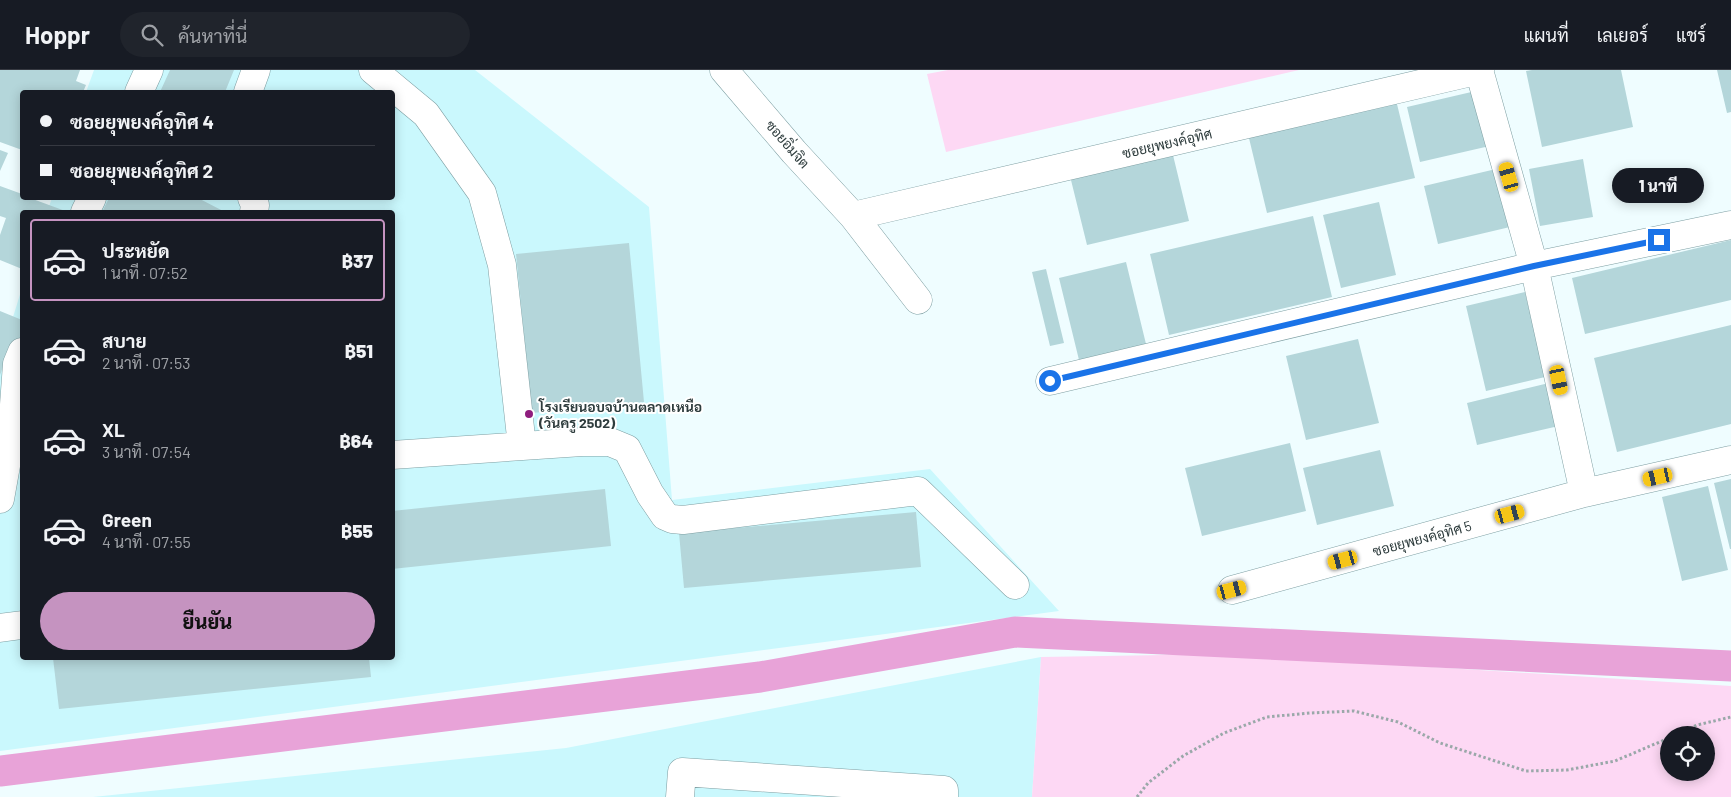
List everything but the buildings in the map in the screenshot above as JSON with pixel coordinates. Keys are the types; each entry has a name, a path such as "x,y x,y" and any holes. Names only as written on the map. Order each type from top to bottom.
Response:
{"street":[{"path":"140,90 149,70"},
{"path":"249,90 256,70"},
{"path":"373,70 426,114 482,193 502,265 522,446"},
{"name":"ซอยอิ่มจิต","path":"724,70 794,152 853,216 918,300"},
{"path":"1480,70 1534,266 1584,494"},
{"name":"ซอยยุพยงค์อุทิศ","path":"853,216 1480,70"},
{"path":"1050,381 1534,266 1731,225"},
{"path":"0,499 17,433 17,364 20,357"},
{"path":"395,455 582,442 610,442 627,449 650,494 665,516 683,520 918,491 1015,585"},
{"name":"ซอยยุพยงค์อุทิศ 5","path":"1232,590 1584,494 1731,460"},
{"path":"0,628 20,625"},
{"path":"680,797 682,772 944,790 944,797"}],"path":[{"path":"1137,797 1148,783 1183,756 1224,733 1267,717 1284,715 1354,711 1398,722 1440,743 1526,771 1567,770 1615,761 1660,742"},
{"path":"1695,726 1731,717"}],"shaded area":[{"name":"โรงเรียนอบจบ้านตลาดเหนือ (วันครู 2502)","path":"94,70 475,70 649,207 672,500 930,469 1059,611 0,751 0,359 20,294 20,660 395,660 395,210 48,210 51,200 395,200 395,90 87,90"},
{"path":"948,70 1299,70 946,152 927,74"},
{"path":"1227,654 1731,686 1731,797 1032,797 1041,657"},
{"path":"1041,657 1032,797 93,797 566,748"}],"waterway":[{"path":"0,771 760,677 1015,632 1731,666"}],"place":[{"name":"โรงเรียนอบจบ้านตลาดเหนือ (วันครู 2502)","path":"529,414"}],"route":[{"path":"1050,381 1534,266 1659,240"}]}
